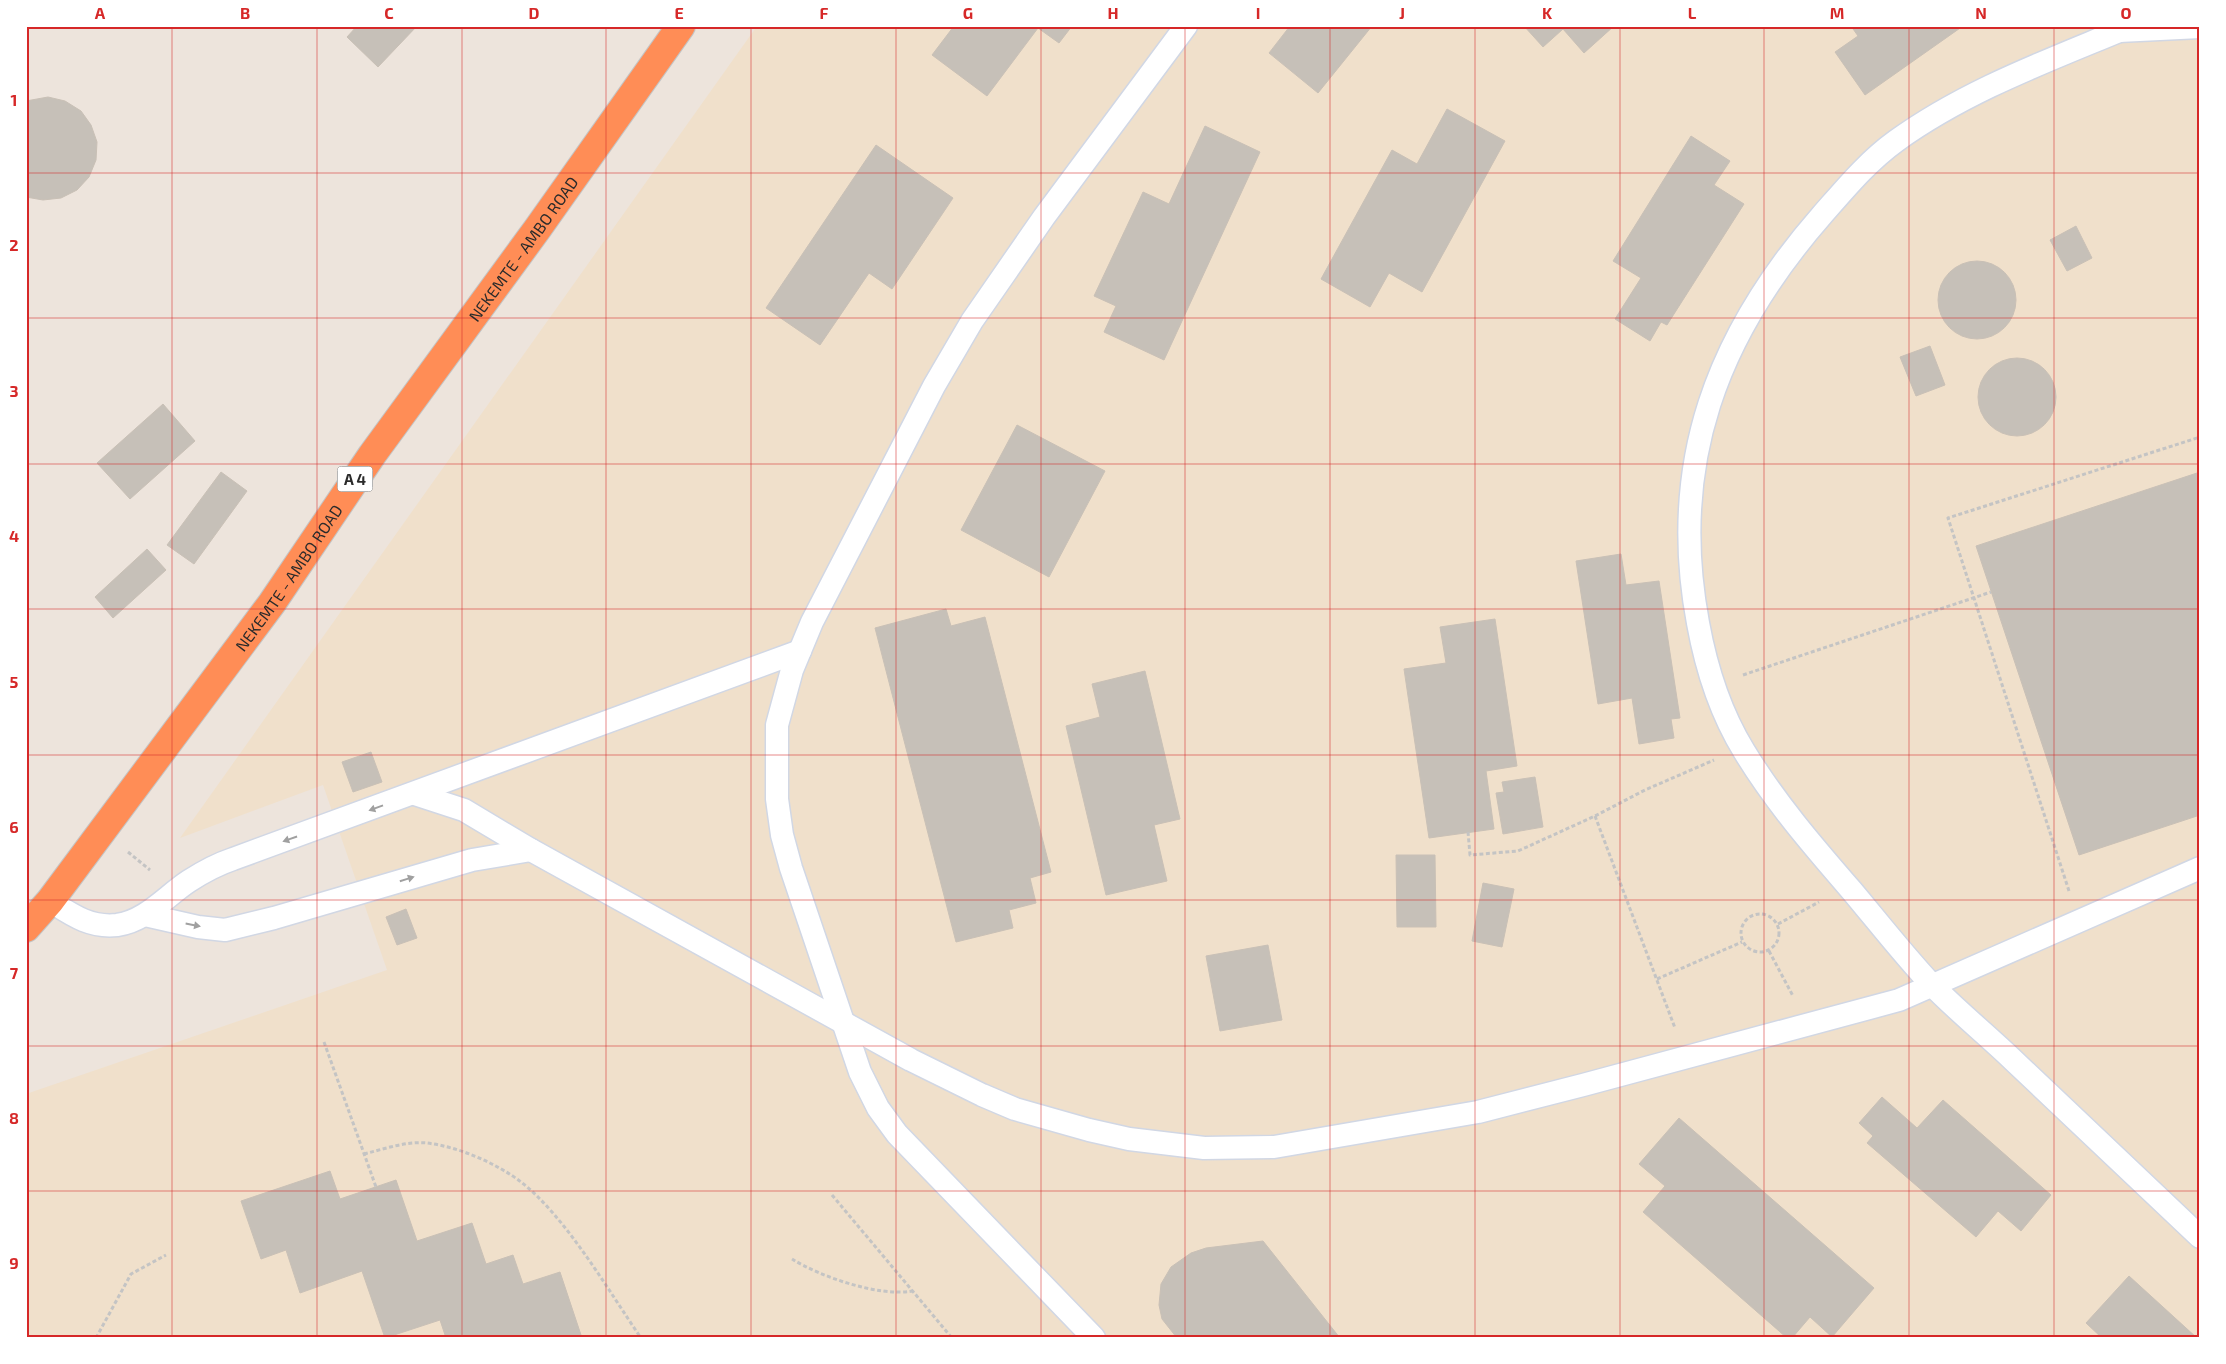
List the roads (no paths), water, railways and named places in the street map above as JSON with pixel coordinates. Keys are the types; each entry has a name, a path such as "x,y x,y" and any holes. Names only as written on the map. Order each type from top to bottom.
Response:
{"highway":[{"name":"NEKEMTE - AMBO ROAD","path":"26,928 50,901 272,603 372,454 538,228 681,26"}],"lane":[{"path":"1094,1338 897,1134 878,1108 860,1072 841,1021 782,835 777,799 778,725 792,670 834,575 934,386 972,321 1038,225 1186,26"},
{"path":"2200,27 2123,29 1974,93 1947,107 1895,142 1869,163 1802,238 1747,320 1731,348 1710,400 1697,451 1690,506 1689,546 1691,586 1701,637 1714,684 1727,718 1742,748 1786,813 1932,985 2200,1237"},
{"path":"50,901 76,917 97,926 119,925 145,915 189,881 208,870 800,651"},
{"path":"415,794 464,810 531,850 948,1078 1015,1108 1129,1139 1204,1148 1274,1147 1478,1112 1899,1000 2200,868"},
{"path":"145,915 198,927 225,930 266,920 472,860 531,850"}]}
